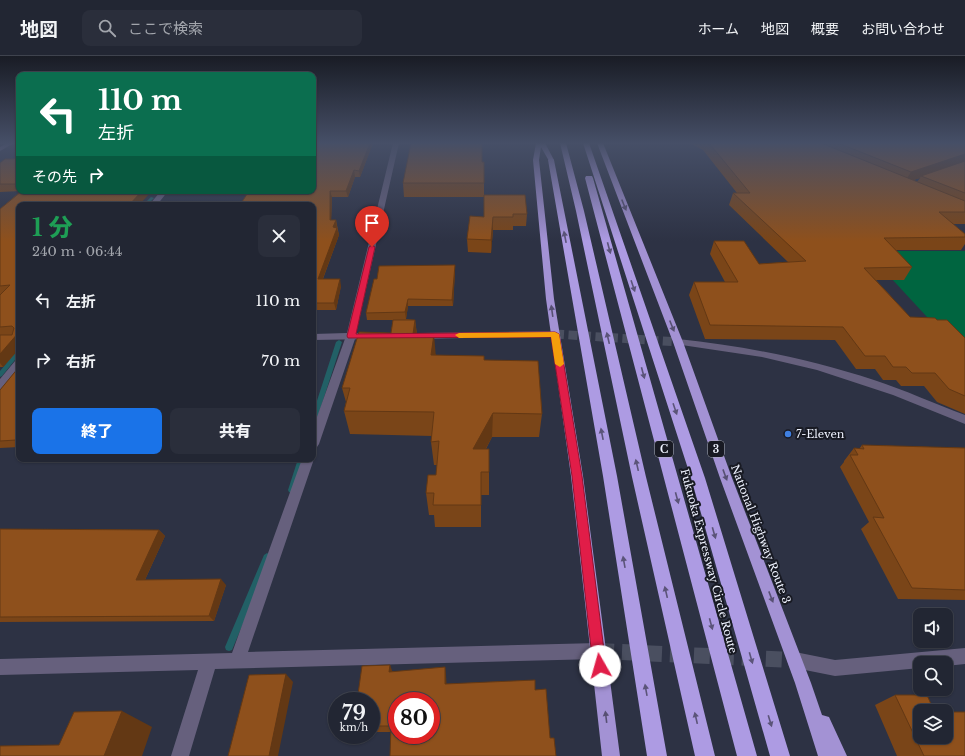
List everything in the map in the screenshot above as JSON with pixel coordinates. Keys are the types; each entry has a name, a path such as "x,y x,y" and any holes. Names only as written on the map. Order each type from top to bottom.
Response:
{"highway":[{"path":"538,176 555,334 577,476 611,756"},
{"path":"554,176 610,476 657,756"},
{"path":"571,176 639,477 705,756"},
{"name":"Fukuoka Expressway Circle Route","path":"588,176 747,756"},
{"path":"597,176 698,478 780,756"},
{"name":"National Highway Route 3","path":"613,176 678,342 726,478 795,660 827,756"},
{"path":"803,683 838,756"}],"street":[{"path":"316,435 351,336 388,176"},
{"path":"156,202 162,194"},
{"path":"414,336 555,334"},
{"path":"316,337 383,336"},
{"path":"678,342 768,356 825,370 896,392 965,420"},
{"path":"0,386 16,367"},
{"path":"237,661 307,462"},
{"path":"0,667 598,651"},
{"path":"795,660 835,668 965,656"},
{"path":"180,756 209,661"}],"green space":[{"path":"866,251 965,251 965,358"}],"building":[{"path":"0,176 16,176 16,184 0,184"},
{"path":"316,176 352,176 346,191 330,191 330,220 336,220 333,227 337,228 318,279 340,279 334,303 316,303 316,202 242,202 247,194 316,194"},
{"path":"404,176 484,176 484,183 403,183"},
{"path":"736,176 902,176 965,201 965,212 939,212 965,234 965,237 884,238 912,267 864,268 910,317 947,320 965,338 965,396 949,389 935,373 912,373 906,367 893,367 885,356 865,356 843,327 710,325 694,282 738,282 714,241 744,241 759,264 806,261 733,193 750,193"},
{"path":"921,176 965,176 965,193"},
{"path":"18,194 139,194 132,202 16,202 16,335 0,354 0,335 12,335 14,328 12,326 0,327 0,295 10,285 0,286 0,209"},
{"path":"484,195 525,195 527,214 513,214 513,217 493,217 491,240 467,239 470,216 484,217"},
{"path":"455,265 452,300 408,299 405,312 366,313 374,279 377,279 379,266"},
{"path":"393,320 415,320 413,334 434,334 431,355 484,356 484,360 538,361 542,414 493,413 473,449 489,449 489,472 481,472 481,505 433,505 434,493 426,493 428,475 436,475 439,441 431,442 434,412 344,411 350,388 342,388 359,332 391,333"},
{"path":"16,371 16,440 0,441 0,390"},
{"path":"862,445 965,448 965,590 912,588 873,517 884,518 850,455 858,455 854,448 864,449"},
{"path":"0,529 159,530 136,580 221,579 209,616 0,617"},
{"path":"390,665 389,672 445,667 445,684 535,680 535,690 546,689 550,738 554,738 556,756 390,756 390,744 440,744 440,692 388,692 388,726 380,726 380,692 358,692 362,666"},
{"path":"286,674 269,756 228,756 249,675"},
{"path":"895,695 927,696 931,704 913,704 913,733"},
{"path":"122,711 104,756 0,756 0,746 59,745 74,712"},
{"path":"953,712 965,712 965,756 924,756 918,744 953,744"}],"waterway":[{"path":"148,202 152,198"},
{"path":"316,413 339,342"},
{"path":"0,375 16,355"},
{"path":"291,490 300,462"},
{"path":"229,647 267,557"}],"tunnel":[{"path":"555,334 678,342"},
{"path":"598,651 795,660"}],"slow traffic":[{"path":"459,335 555,334 560,364"}],"place":[{"name":"7-Eleven","path":"788,434"}],"route":[{"path":"372,247 351,336 555,334 577,476 600,666"}]}
